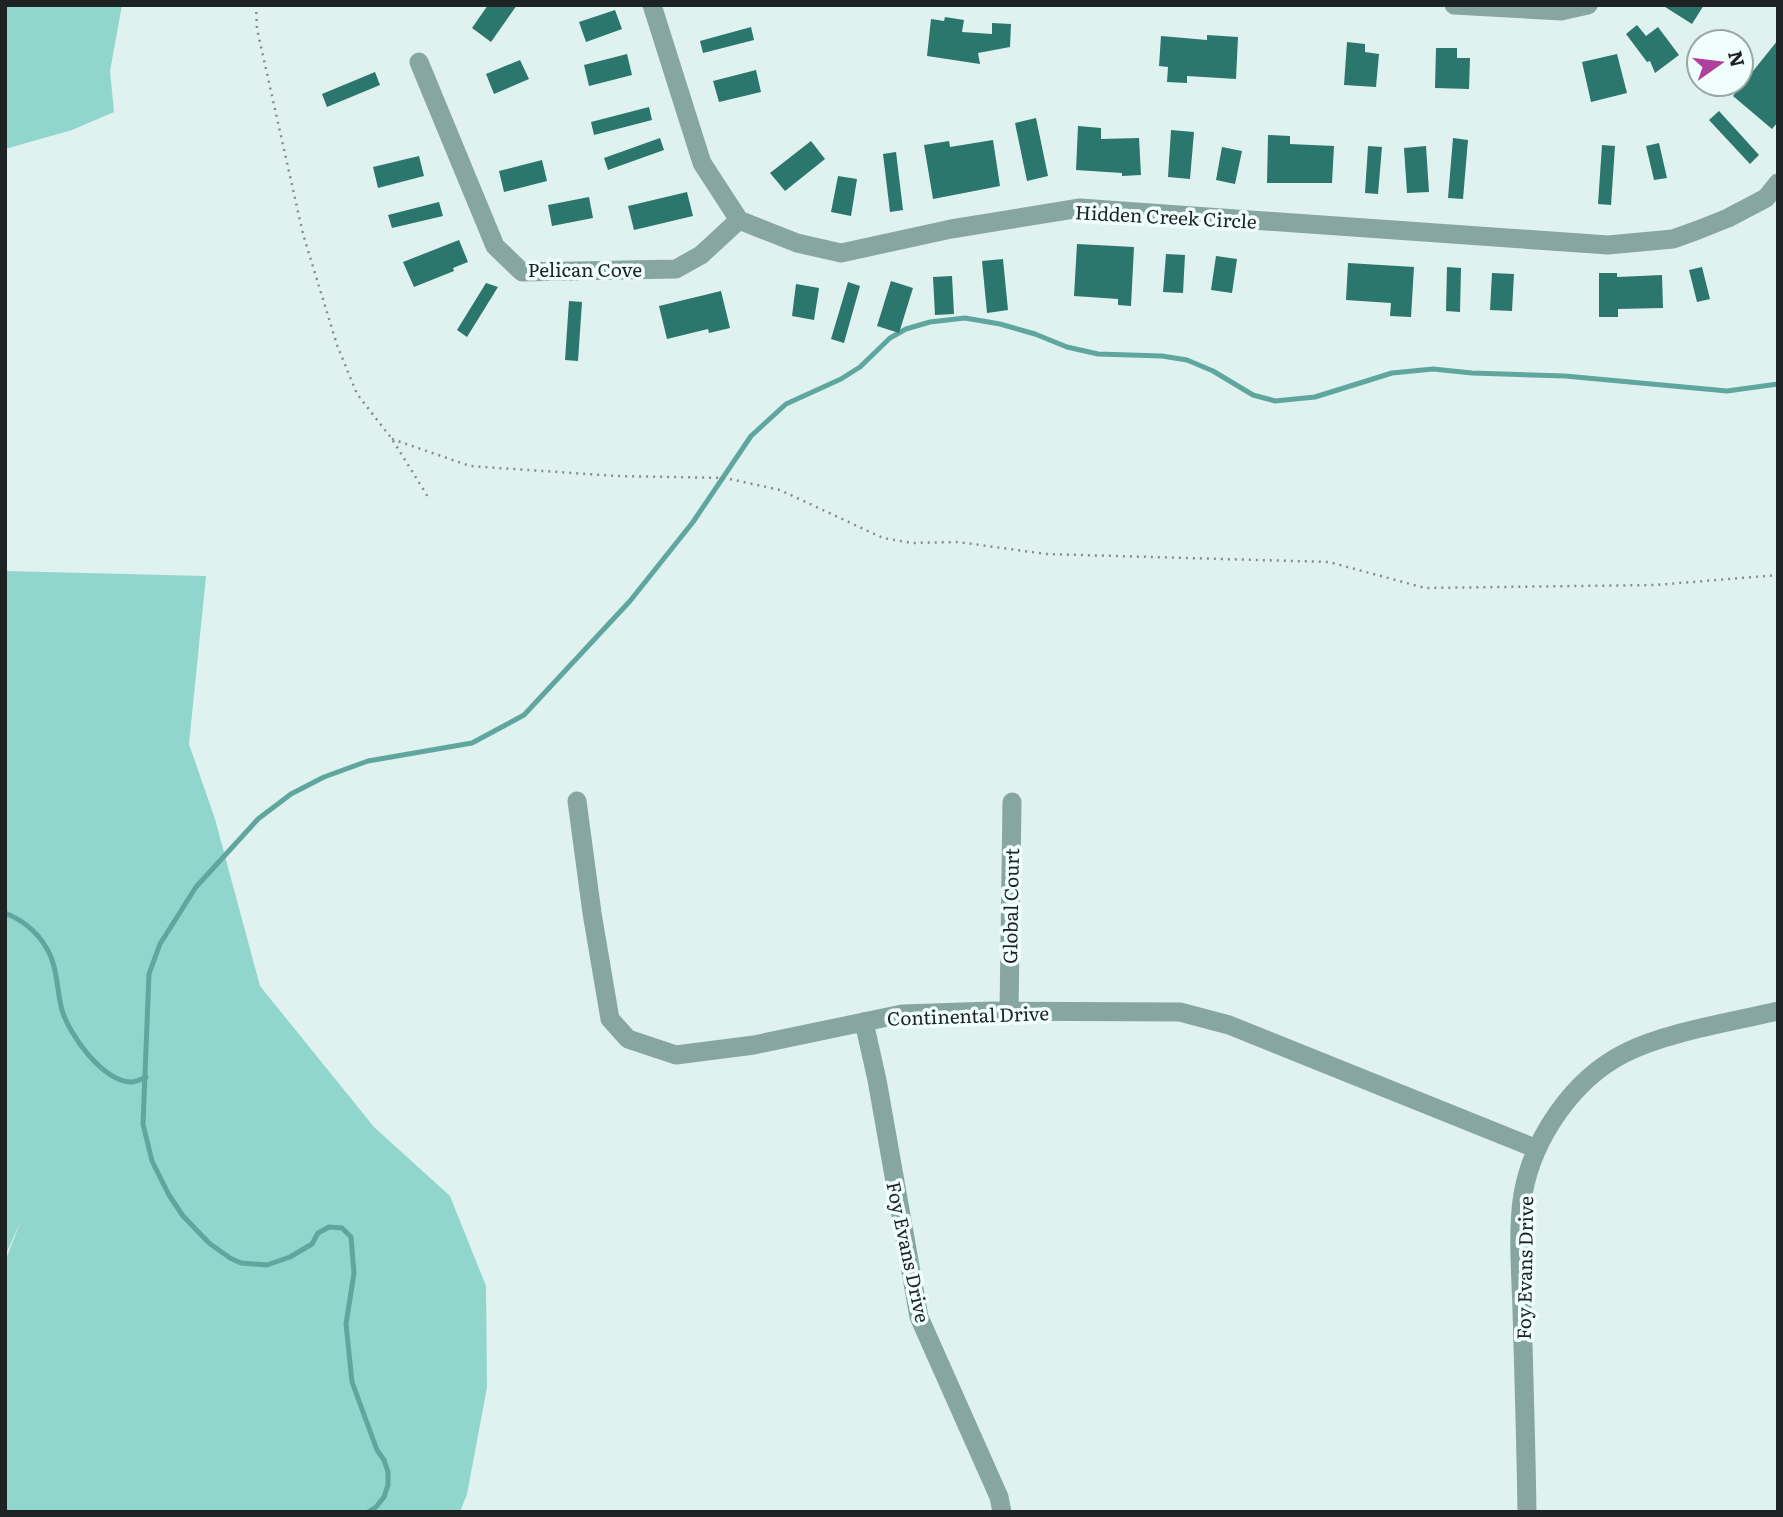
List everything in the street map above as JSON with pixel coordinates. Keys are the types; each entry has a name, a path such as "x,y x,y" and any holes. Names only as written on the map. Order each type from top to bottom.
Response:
{"street":[{"path":"652,5 702,163 739,220"},
{"path":"1454,5 1561,11 1587,5"},
{"name":"Pelican Cove","path":"419,62 495,246 522,272 676,269 701,255 739,220"},
{"name":"Hidden Creek Circle","path":"739,220 797,243 841,253 951,229 1080,208 1608,245 1673,239 1698,230 1766,198 1778,183"},
{"name":"Continental Drive","path":"577,801 610,1019 628,1039 676,1055 754,1045 901,1014 1009,1011 1180,1012 1229,1025 1537,1149"},
{"name":"Global Court","path":"1009,1011 1012,802"},
{"name":"Foy Evans Drive","path":"1527,1512 1521,1252 1523,1195 1537,1149 1553,1120 1575,1092 1592,1074 1625,1053 1661,1040 1778,1011"},
{"name":"Foy Evans Drive","path":"864,1022 877,1080 919,1317 999,1497 1002,1512"}],"path":[{"path":"256,5 257,29 303,234 337,345 357,394 393,439 428,497"},
{"path":"393,439 470,466 616,476 725,478 780,490 883,538 912,543 958,542 1046,554 1329,562 1425,588 1655,585 1778,575"}],"shaded area":[{"path":"5,5 122,5 110,71 114,112 72,130 5,149"},
{"path":"5,571 206,576 189,744 215,819 260,986 374,1127 450,1196 486,1286 487,1387 467,1494 460,1512 5,1512 5,1261 21,1221 5,1256"}],"building":[{"path":"488,5 517,5 491,42 472,28"},
{"path":"1662,5 1704,5 1692,24"},
{"path":"615,10 622,29 586,42 579,22"},
{"path":"945,17 964,20 962,32 992,34 992,23 1011,24 1010,47 978,53 980,64 927,56 931,19 944,21"},
{"path":"1637,25 1646,36 1658,27 1679,55 1655,73 1650,61 1647,62 1626,34"},
{"path":"751,27 754,40 703,53 700,41"},
{"path":"1207,35 1238,37 1236,79 1187,76 1187,83 1167,82 1168,67 1159,66 1161,36 1207,40"},
{"path":"1778,40 1778,122 1772,129 1735,98 1755,98 1755,69"},
{"path":"1347,42 1365,44 1365,52 1379,54 1376,87 1344,85"},
{"path":"1436,48 1457,48 1457,58 1470,58 1469,89 1435,88"},
{"path":"627,54 632,75 589,86 584,65"},
{"path":"1617,54 1627,93 1591,102 1582,62"},
{"path":"520,60 529,79 494,94 486,74"},
{"path":"756,70 761,92 719,102 713,81"},
{"path":"375,72 380,85 327,107 322,94"},
{"path":"649,107 652,120 594,135 591,122"},
{"path":"1719,111 1759,155 1750,164 1709,120"},
{"path":"1036,118 1048,176 1027,181 1015,123"},
{"path":"1078,126 1101,128 1101,139 1139,138 1141,175 1122,176 1122,173 1076,170"},
{"path":"1171,130 1194,132 1190,179 1168,177"},
{"path":"1268,135 1290,136 1290,144 1334,146 1332,183 1267,183"},
{"path":"660,138 664,150 608,170 604,158"},
{"path":"1453,138 1468,140 1463,199 1448,198"},
{"path":"993,140 1000,186 933,199 924,145 949,141 950,147"},
{"path":"811,141 825,159 785,191 770,173"},
{"path":"1659,143 1667,178 1654,180 1646,146"},
{"path":"1602,145 1615,146 1611,205 1598,204"},
{"path":"1368,146 1382,147 1378,194 1365,193"},
{"path":"1426,146 1429,192 1407,193 1404,148"},
{"path":"1222,147 1242,151 1235,184 1216,180"},
{"path":"896,152 903,210 890,212 883,154"},
{"path":"419,156 424,176 378,188 373,167"},
{"path":"542,160 547,181 504,192 499,171"},
{"path":"838,176 857,179 851,216 831,212"},
{"path":"687,192 693,216 634,230 628,206"},
{"path":"589,197 593,218 552,226 548,205"},
{"path":"439,202 443,216 392,228 388,215"},
{"path":"459,240 468,262 453,268 454,271 414,287 403,262"},
{"path":"1077,244 1134,247 1131,306 1118,305 1118,299 1074,296"},
{"path":"1166,254 1185,255 1183,293 1163,292"},
{"path":"1216,256 1237,259 1232,293 1211,290"},
{"path":"1003,259 1008,310 987,313 982,261"},
{"path":"1348,263 1414,267 1411,317 1390,316 1391,303 1346,300"},
{"path":"1447,267 1461,268 1460,312 1446,311"},
{"path":"1702,267 1710,299 1697,302 1689,270"},
{"path":"1492,273 1514,274 1512,311 1490,310"},
{"path":"1599,273 1617,273 1617,277 1662,275 1663,308 1618,309 1618,317 1599,317"},
{"path":"952,276 954,314 935,315 933,277"},
{"path":"891,281 913,288 899,333 877,326"},
{"path":"848,282 860,286 844,343 831,339"},
{"path":"486,283 498,287 467,337 457,330"},
{"path":"796,284 819,288 814,320 792,316"},
{"path":"721,291 730,328 709,333 708,329 667,339 659,306"},
{"path":"569,301 582,302 578,361 565,360"}],"waterway":[{"path":"368,1512 384,1497 388,1472 352,1382 346,1324 354,1273 351,1237 342,1228 329,1227 318,1233 312,1244 290,1257 267,1265 241,1263 230,1258 209,1243 183,1216 169,1195 152,1161 143,1124 149,974 160,944 196,887 258,819 291,794 324,777 368,761 472,743 524,715 630,601 693,522 751,436 786,404 841,379 860,367 890,338 906,329 930,322 965,318 1000,324 1067,347 1098,354 1162,356 1187,360 1213,371 1253,395 1275,401 1315,397 1392,373 1433,369 1565,376 1727,391 1778,384"},
{"path":"5,913 19,920 43,942 53,963 62,1010 88,1055 120,1080 133,1082 146,1077"}]}
